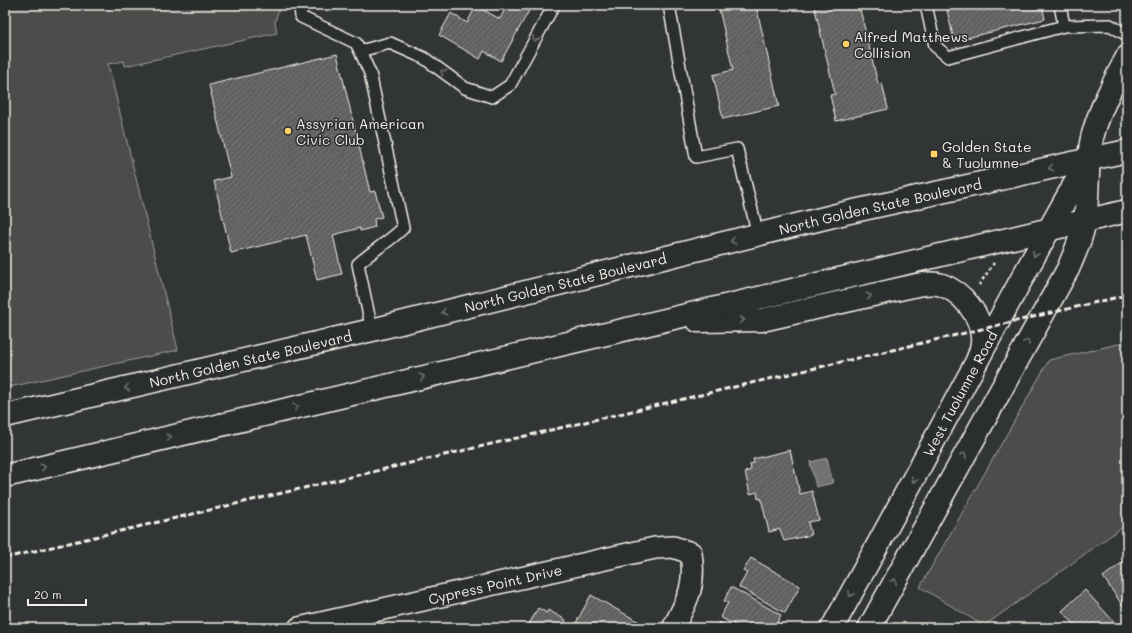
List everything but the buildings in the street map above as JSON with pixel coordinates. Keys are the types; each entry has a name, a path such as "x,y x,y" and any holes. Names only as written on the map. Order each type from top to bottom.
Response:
{"main road":[{"name":"West Tuolumne Road","path":"869,628 1068,269 1078,247 1085,220 1089,160 1093,138 1099,116 1127,57"},
{"name":"North Golden State Boulevard","path":"5,416 372,330 934,193 1127,151"},
{"name":"West Tuolumne Road","path":"832,628 1049,229 1089,160"},
{"path":"5,476 1127,211"},
{"path":"661,321 762,320 917,285 935,283 957,293 974,312 982,335 977,361"}],"street":[{"name":"Cypress Point Drive","path":"299,628 461,590 655,548 673,547 691,553 694,573 690,593 673,628"}],"lane":[{"path":"300,5 301,17 356,43 370,73 404,228 393,239 372,251 358,264 372,330"},
{"path":"360,51 390,43 424,58 465,88 492,97 510,85 554,5"},
{"path":"669,5 696,157 737,149 758,235"},
{"path":"926,5 935,46 948,57 1064,26 1110,26 1127,35"},
{"path":"1060,5 1064,26"}],"path":[{"path":"978,286 996,261"}],"shaded area":[{"path":"5,5 280,5 275,22 277,33 125,66 124,61 108,64 178,350 5,388"},
{"path":"1127,342 1127,524 984,626 920,587 1049,360"},
{"path":"827,458 833,483 816,487 810,462"}],"railway":[{"path":"5,558 1127,295"}],"place":[{"name":"Alfred Matthews Collision","path":"846,44"},
{"name":"Assyrian American Civic Club","path":"288,131"},
{"name":"Golden State & Tuolumne","path":"934,154"}]}
